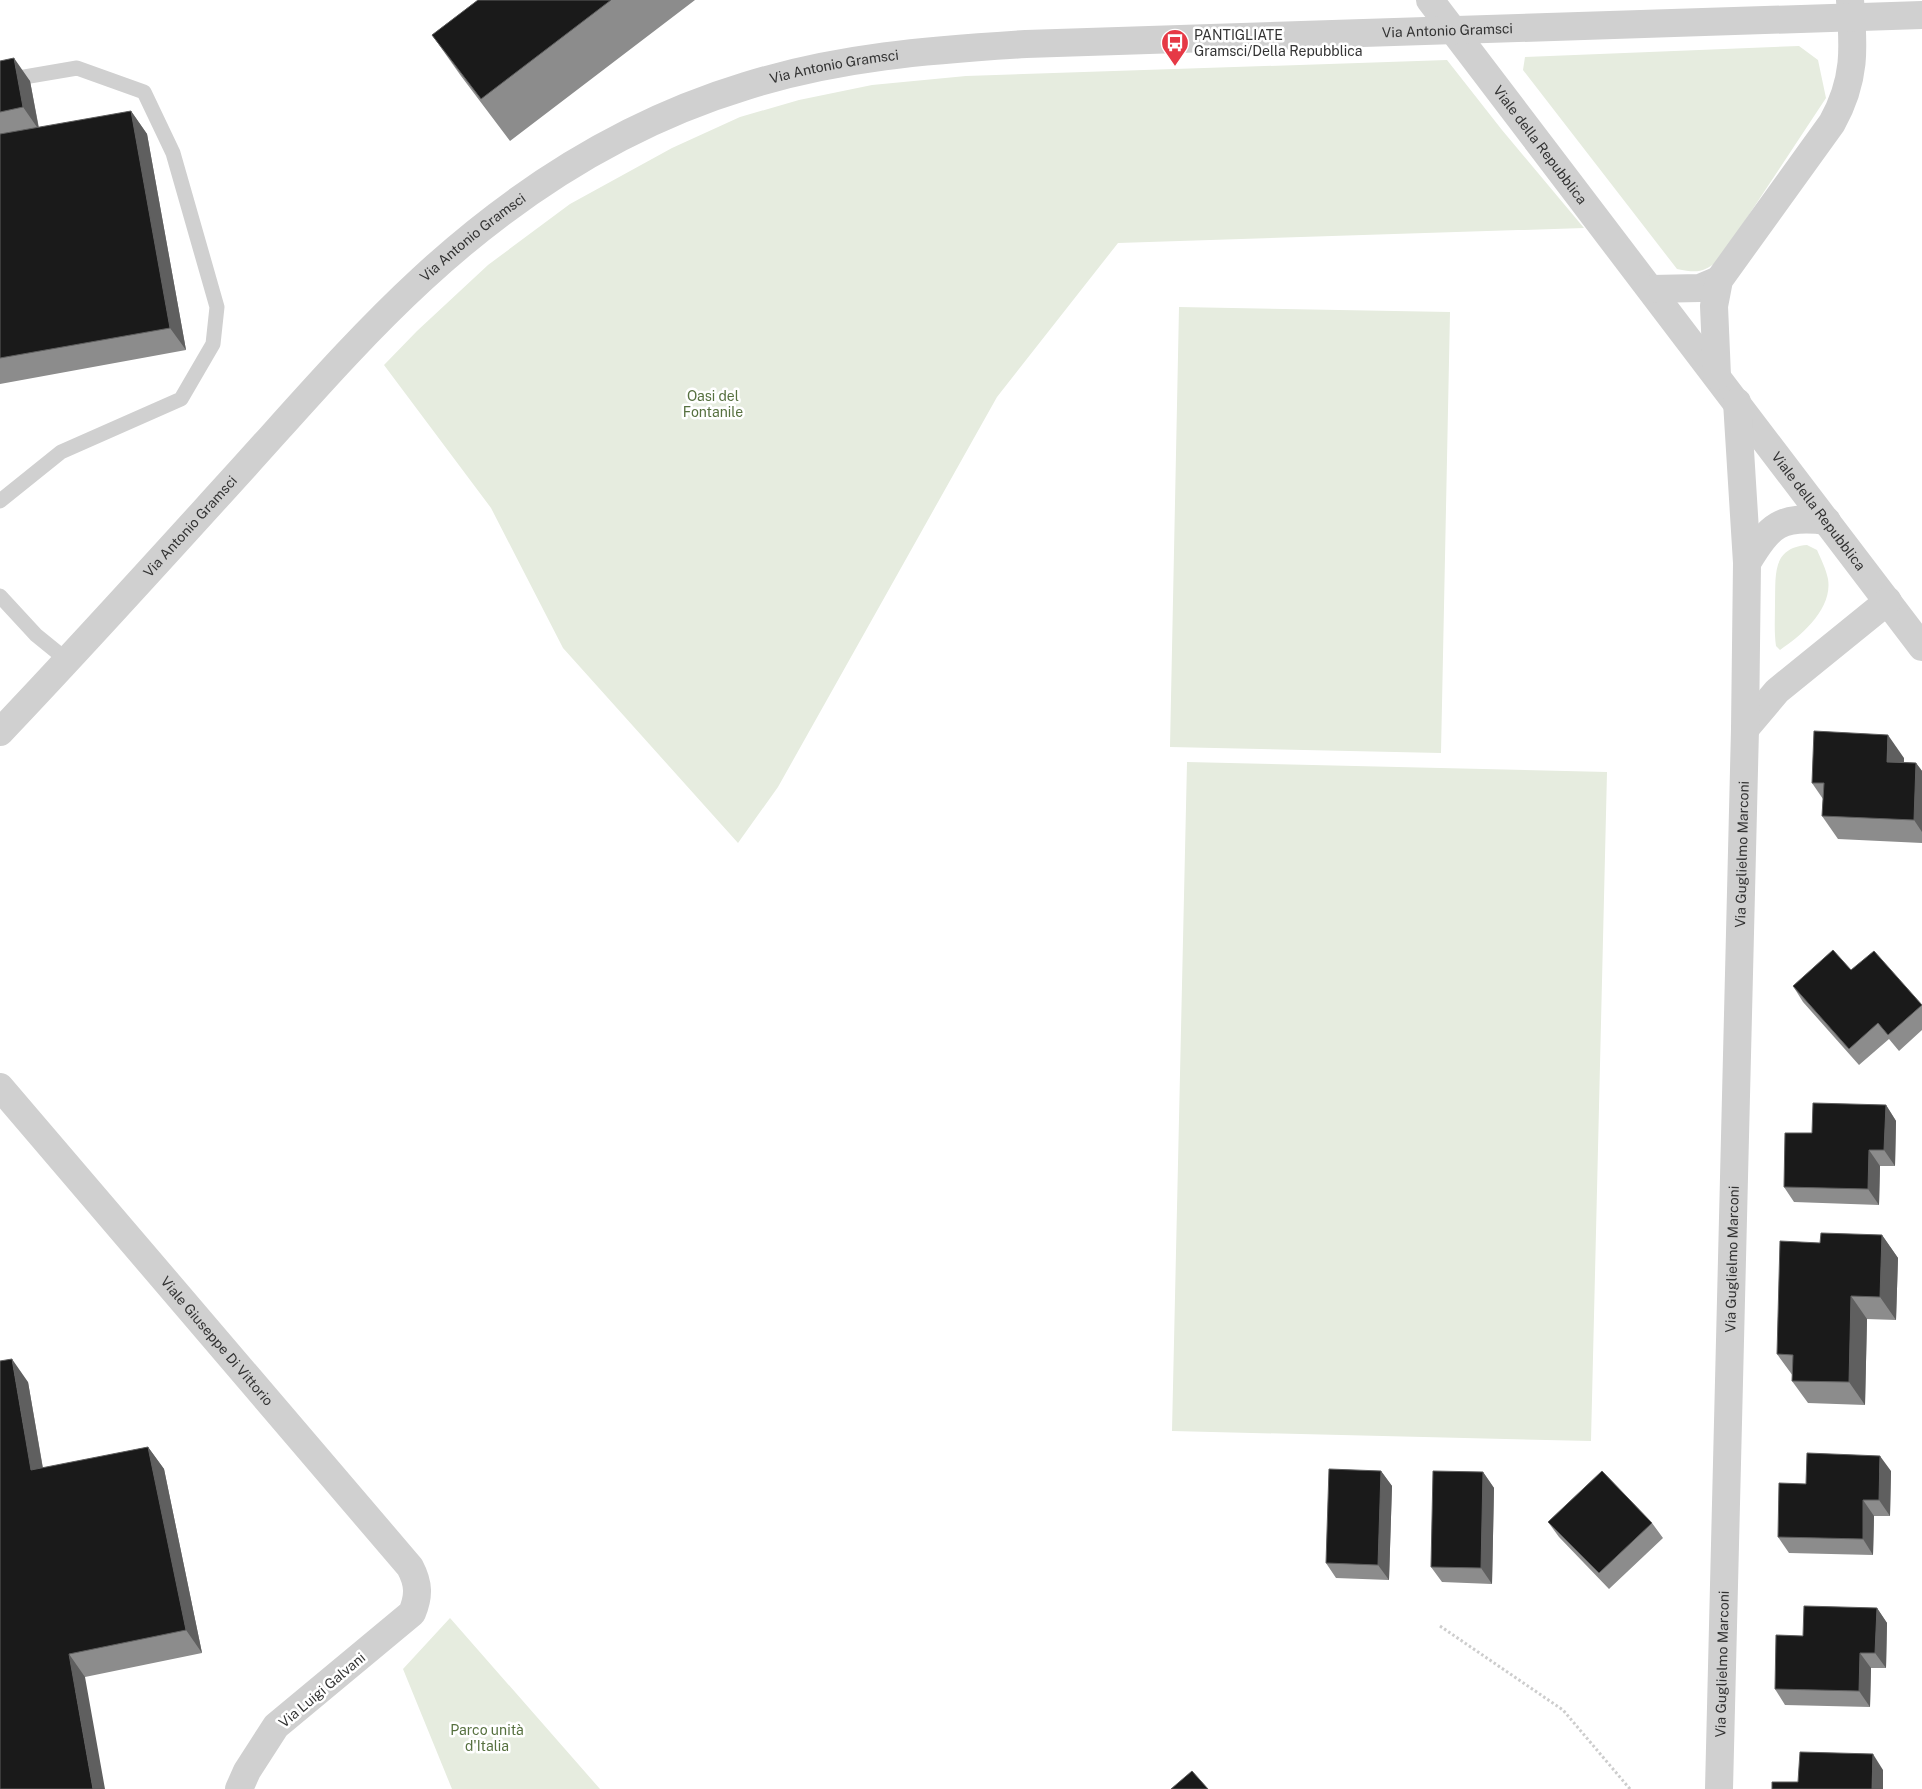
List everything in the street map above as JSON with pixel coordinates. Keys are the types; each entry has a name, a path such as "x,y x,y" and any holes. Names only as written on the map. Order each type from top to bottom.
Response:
{"street":[{"name":"Viale della Repubblica","path":"1430,0 1922,647"},
{"name":"Via Antonio Gramsci","path":"0,732 68,661 338,363 422,278 506,208 560,170 617,139 743,86 857,58 910,52 1026,44 1455,32 1851,8 1922,15"},
{"path":"1717,376 1714,306 1719,280 1832,124 1843,104 1851,79 1854,49 1851,8"},
{"path":"1651,289 1700,288 1719,280"},
{"name":"Via Guglielmo Marconi","path":"1719,1789 1745,729 1747,563 1737,402"},
{"path":"1747,563 1770,530 1784,522 1806,518 1827,521"},
{"path":"1745,729 1777,691 1888,601"},
{"name":"Viale Giuseppe Di Vittorio","path":"0,1088 410,1567 416,1578 417,1601"},
{"name":"Via Luigi Galvani","path":"239,1789 247,1771 276,1726 403,1622 412,1613 417,1601"}],"lane":[{"path":"0,81 77,68 144,92 173,153 217,307 213,344 180,399 61,452 0,501"},
{"path":"0,596 36,635 68,661"}],"path":[{"path":"1440,1626 1563,1710 1630,1789"}],"green space":[{"path":"1799,46 1818,60 1826,98 1719,260 1700,271 1677,269 1523,70 1525,57"},
{"name":"Oasi del Fontanile","path":"1447,60 1502,130 1584,228 1118,243 997,397 778,787 738,843 563,648 491,508 384,365 417,331 488,265 570,204 672,148 740,117 799,100 872,85 966,76"},
{"path":"1179,307 1450,312 1441,753 1170,747"},
{"path":"1807,545 1817,550 1826,572 1828,590 1826,601 1821,611 1806,629 1780,650 1776,646 1775,630 1775,583 1778,565 1781,558 1787,552 1795,547"},
{"path":"1187,762 1607,772 1591,1441 1172,1431"},
{"name":"Parco unità d'Italia","path":"450,1618 600,1789 452,1789 403,1669"}],"building":[{"path":"478,0 611,0 481,99 432,35"},
{"path":"14,58 23,107 0,112 0,61"},
{"path":"131,111 170,328 0,358 0,134"},
{"path":"1814,731 1888,735 1887,762 1916,763 1914,820 1822,816 1824,783 1812,783"},
{"path":"1833,950 1851,970 1874,951 1922,1005 1888,1035 1878,1023 1849,1049 1793,986"},
{"path":"1813,1103 1886,1105 1884,1150 1869,1150 1868,1189 1784,1187 1785,1133 1812,1133"},
{"path":"1821,1233 1882,1235 1880,1297 1851,1296 1849,1382 1792,1381 1793,1355 1777,1354 1780,1241 1820,1243"},
{"path":"12,1359 31,1470 148,1447 186,1630 69,1654 93,1789 0,1789 0,1361"},
{"path":"1807,1453 1880,1456 1879,1500 1863,1500 1863,1539 1778,1537 1779,1483 1806,1484"},
{"path":"1329,1469 1381,1471 1378,1565 1326,1563"},
{"path":"1433,1471 1483,1472 1481,1568 1431,1567"},
{"path":"1602,1471 1652,1523 1599,1573 1548,1522"},
{"path":"1804,1606 1877,1608 1875,1653 1860,1653 1859,1691 1775,1689 1776,1635 1803,1636"},
{"path":"1800,1752 1873,1754 1872,1789 1772,1789 1772,1782 1798,1782"},
{"path":"1192,1771 1208,1789 1171,1789"}],"place":[{"name":"PANTIGLIATE Gramsci/Della Repubblica","path":"1175,67"}]}
